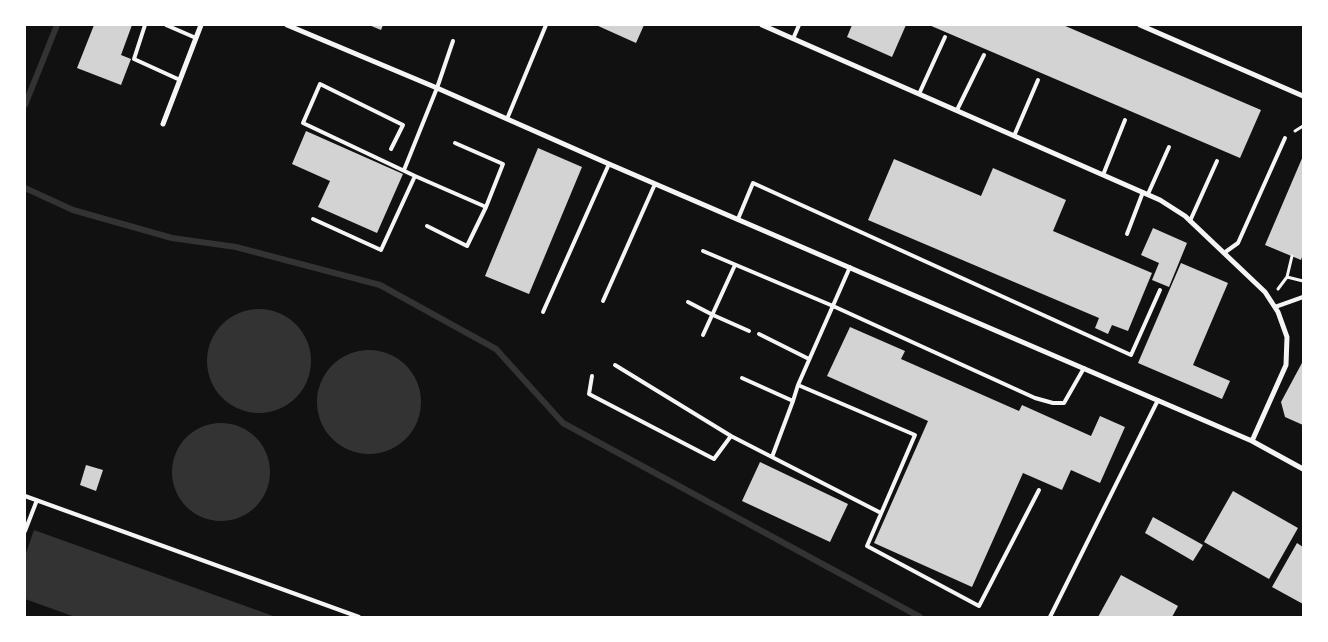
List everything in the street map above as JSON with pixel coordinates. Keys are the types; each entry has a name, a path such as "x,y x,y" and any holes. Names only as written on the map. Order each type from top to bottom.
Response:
{"street":[{"path":"163,124 201,25"},
{"path":"287,25 437,88 1252,441 1303,469"},
{"path":"762,25 1146,193 1160,200 1190,221 1265,292 1278,312 1287,337 1286,365 1252,441"},
{"path":"1140,25 1303,96"}],"lane":[{"path":"145,25 134,59 180,80"},
{"path":"166,25 196,38"},
{"path":"507,119 546,25"},
{"path":"793,39 799,25"},
{"path":"919,94 945,37"},
{"path":"404,170 437,88 453,42"},
{"path":"957,110 984,55"},
{"path":"1014,136 1038,80"},
{"path":"391,149 403,125 320,84 303,123 486,207"},
{"path":"1103,175 1125,120"},
{"path":"1224,253 1238,243 1285,138"},
{"path":"427,226 467,246 504,164 455,143"},
{"path":"1126,234 1169,147"},
{"path":"1190,221 1217,161"},
{"path":"543,312 609,164"},
{"path":"313,219 381,250 415,176"},
{"path":"738,219 753,183 1131,356 1160,290"},
{"path":"602,301 655,184"},
{"path":"702,251 833,306 1034,398 1053,404 1064,403 1084,368"},
{"path":"703,335 735,265"},
{"path":"772,457 798,385 850,267"},
{"path":"1275,307 1303,297"},
{"path":"688,302 749,330"},
{"path":"760,334 809,359"},
{"path":"615,365 731,436 881,513"},
{"path":"592,376 589,394 714,459 731,436"},
{"path":"742,378 793,401"},
{"path":"798,385 915,434 867,546 979,606 1039,490"},
{"path":"1050,617 1158,400"},
{"path":"25,496 359,617"},
{"path":"25,531 36,500"}],"path":[{"path":"1270,299 1287,277 1292,256"},
{"path":"1287,277 1303,281"}],"shaded area":[{"path":"259,309 279,313 288,318 302,332 307,341 311,361 307,381 302,390 288,404 279,409 259,413 239,409 230,404 216,390 211,381 207,361 211,341 216,332 230,318 239,313"},
{"path":"369,350 389,354 406,365 417,382 421,402 417,422 406,439 389,450 369,454 349,450 332,439 321,422 317,402 321,382 332,365 349,354"},
{"path":"221,423 240,426 256,437 267,453 270,472 267,491 256,507 240,518 221,521 202,518 186,507 175,491 172,472 175,453 186,437 202,426"},
{"path":"34,530 276,617 75,617 25,599 25,556"}],"building":[{"path":"94,25 132,25 121,55 131,59 121,85 77,68"},
{"path":"369,25 383,25 381,30"},
{"path":"596,25 644,25 636,43"},
{"path":"852,25 906,25 892,57 847,37"},
{"path":"929,25 1063,25 1261,110 1240,158"},
{"path":"306,131 403,174 377,233 318,207 330,181 292,164"},
{"path":"538,148 582,167 529,294 485,276"},
{"path":"1303,156 1303,254 1301,260 1265,245"},
{"path":"894,159 981,196 993,168 1066,200 1053,231 1152,273 1128,331 1112,325 1108,334 1095,328 1099,318 868,220"},
{"path":"1153,228 1187,243 1169,287 1152,280 1159,263 1141,255"},
{"path":"1181,263 1228,283 1193,365 1230,381 1222,399 1138,363"},
{"path":"850,327 905,351 901,359 1019,411 1022,405 1091,436 1100,416 1125,427 1100,483 1071,470 1062,490 1023,473 972,587 874,543 928,421 827,376"},
{"path":"1303,361 1303,425 1285,417 1281,402"},
{"path":"760,462 848,504 830,542 742,501"},
{"path":"86,465 103,470 96,491 80,485"},
{"path":"1233,491 1298,528 1269,579 1204,542"},
{"path":"1153,517 1203,545 1193,561 1145,533"},
{"path":"1297,543 1303,547 1303,604 1272,587"},
{"path":"1121,575 1178,606 1172,617 1098,617"}],"waterway":[{"path":"25,105 57,25"},
{"path":"25,188 73,210 172,238 236,247 380,285 496,349 563,423 920,617"}]}
